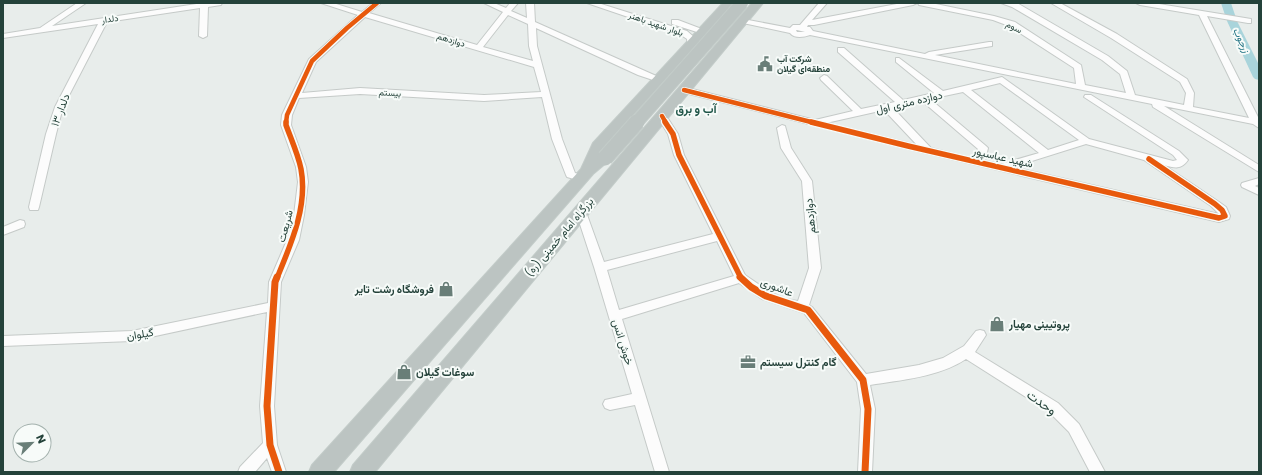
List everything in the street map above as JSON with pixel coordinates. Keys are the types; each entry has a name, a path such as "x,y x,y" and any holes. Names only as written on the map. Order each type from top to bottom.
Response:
{"highway":[{"name":"بزرگراه امام خمینی (ره)","path":"584,175 597,148 729,3"},
{"name":"بزرگراه امام خمینی (ره)","path":"320,472 584,175 605,158 758,3"},
{"name":"بزرگراه امام خمینی (ره)","path":"361,472 689,85 719,42 741,19"},
{"path":"700,35 719,32 741,19"},
{"path":"700,35 719,42"},
{"path":"663,76 675,78 689,85"}],"street":[{"path":"40,30 82,3"},
{"name":"دلدار","path":"3,36 218,3"},
{"name":"دوازدهم","path":"325,3 538,65"},
{"name":"شریعت","path":"279,472 270,445 267,406 274,306 276,282 294,240 303,182 301,167 286,125 287,115 312,61 346,28 377,3"},
{"path":"488,3 641,73 663,76"},
{"path":"478,48 514,3"},
{"path":"530,3 534,46 557,139 571,175 584,175"},
{"name":"بلوار شهید باهنر","path":"591,3 684,33 691,38 700,35"},
{"name":"بلوار شهید باهنر","path":"614,3 700,35"},
{"path":"798,27 823,3"},
{"path":"741,19 798,27 914,3"},
{"name":"سوم","path":"922,3 994,18 1012,24 1078,67 1081,87"},
{"path":"1005,3 1014,5 1105,58 1124,73 1131,97"},
{"path":"1055,3 1114,36 1184,81 1190,93 1188,108"},
{"path":"1140,3 1248,21"},
{"path":"203,36 204,6"},
{"path":"620,12 627,7"},
{"path":"1204,13 1258,123"},
{"name":"دلدار ۱۳","path":"34,207 51,134 59,107 104,20"},
{"path":"798,27 801,35 810,33 1258,123"},
{"path":"922,55 989,44"},
{"path":"841,50 901,103"},
{"path":"899,60 941,94"},
{"path":"824,78 860,113"},
{"name":"دوازده متری اول","path":"815,123 1002,80 1086,141"},
{"name":"شهید عباسپور","path":"689,85 815,123 1219,218 1225,216 1216,204 1149,159"},
{"path":"965,89 1047,154"},
{"name":"بیستم","path":"297,96 360,91 484,98 545,94"},
{"path":"1003,168 1086,141 1149,159 1173,164 1178,164 1183,160 1176,153 1088,97"},
{"path":"924,98 983,148 980,162"},
{"path":"1151,101 1259,169"},
{"path":"886,107 927,150"},
{"name":"عاشوری","path":"662,116 673,134 679,155 741,278 757,292 808,310 863,380 868,409 865,472"},
{"name":"دوازدهم","path":"782,128 786,148 807,182 816,268 808,284 802,307"},
{"path":"1259,181 1246,185 1259,192"},
{"name":"خوش انس","path":"581,212 600,267 662,472"},
{"path":"3,231 20,224"},
{"path":"600,267 720,236"},
{"path":"615,316 741,278"},
{"name":"گیلوان","path":"3,341 132,336 274,306"},
{"path":"863,380 904,374 946,364 969,350 980,335"},
{"name":"وحدت","path":"965,352 1053,407 1074,428 1098,472"},
{"path":"610,404 639,398"},
{"path":"245,472 270,445"}],"waterway":[{"name":"زرجوب","path":"1226,3 1232,21 1259,77"}],"cycle path":[{"path":"279,472 270,445 267,406 275,282 293,240 299,215 303,182 301,167 286,125 287,115 312,61 347,28 377,3"},
{"path":"684,90 908,146 1219,218 1225,216 1222,210 1215,204 1149,159"},
{"path":"662,116 673,134 679,155 741,278 751,287 766,296 808,310 863,380 868,409 865,472"}],"place":[{"name":"شرکت آب منطقه‌ای گیلان","path":"765,64"},
{"name":"فروشگاه رشت تاير","path":"446,289"},
{"name":"پروتیینی مهیار","path":"997,324"},
{"name":"گام کنترل سیستم","path":"748,362"},
{"name":"سوغات گیلان","path":"404,372"}],"district":[{"name":"آب و برق","path":"696,109"}]}
